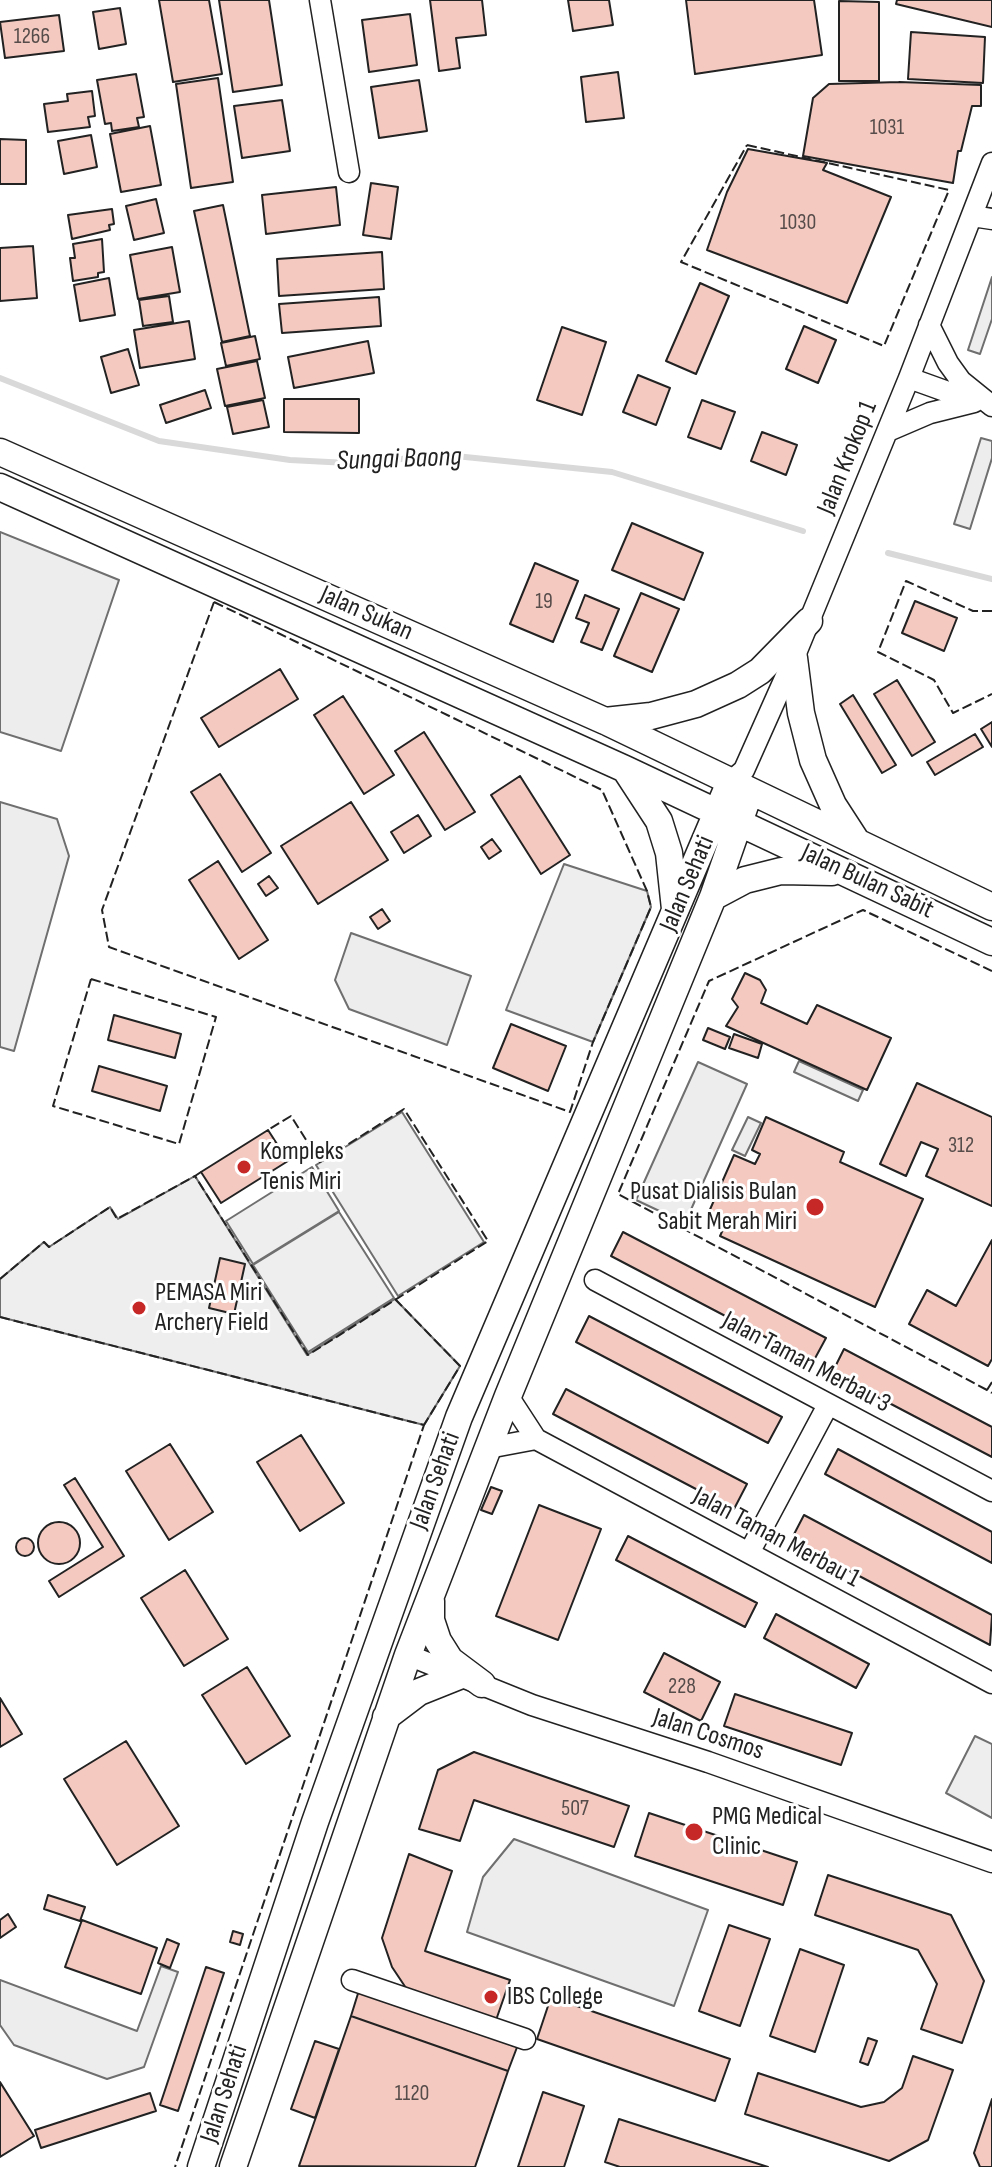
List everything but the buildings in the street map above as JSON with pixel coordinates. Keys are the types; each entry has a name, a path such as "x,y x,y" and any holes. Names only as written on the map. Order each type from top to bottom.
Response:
{"main road":[{"name":"Jalan Sukan","path":"0,452 742,781"},
{"name":"Jalan Sukan","path":"0,487 730,818"},
{"path":"605,721 696,704 738,685 760,671 809,621"},
{"path":"794,658 801,713 813,760 833,805 858,843"},
{"path":"625,769 659,821 669,853 676,913"},
{"path":"730,818 742,781"},
{"name":"Jalan Bulan Sabit","path":"742,781 858,843 992,907"},
{"name":"Jalan Bulan Sabit","path":"730,818 992,942"},
{"name":"Jalan Sehati","path":"233,2167 408,1655 508,1396 713,897 730,818"},
{"name":"Jalan Sehati","path":"201,2167 315,1822 459,1417 676,913 730,818"},
{"path":"713,897 745,880 781,871 818,870 852,875"},
{"path":"315,1822 335,1804 376,1685 408,1655 401,1630 403,1607 461,1439 459,1417"},
{"path":"431,1598 431,1620 438,1641 450,1660 470,1680"},
{"path":"385,1718 419,1692 470,1680"}],"street":[{"path":"320,0 349,172"},
{"name":"Jalan Krokop 1","path":"742,781 929,325 982,218 992,163"},
{"path":"929,325 948,363 961,381 986,405"},
{"path":"909,378 986,405"},
{"path":"888,431 930,413 986,405"},
{"name":"Jalan Taman Merbau 3","path":"595,1280 992,1491"},
{"path":"488,1448 536,1439 508,1396"},
{"path":"749,1553 828,1405"},
{"name":"Jalan Taman Merbau 1","path":"536,1439 991,1680"},
{"name":"Jalan Cosmos","path":"408,1655 532,1705 708,1762 992,1862"},
{"path":"352,1980 525,2039"}],"shaded area":[{"path":"992,277 992,319 980,354 968,350"},
{"path":"981,438 992,441 992,458 970,529 954,524"},
{"path":"0,532 119,580 61,751 0,732"},
{"path":"0,802 57,819 69,856 14,1051 0,1047"},
{"path":"564,864 647,891 651,907 593,1042 506,1010"},
{"path":"351,933 471,976 447,1045 349,1009 335,980"},
{"path":"799,1061 863,1090 858,1101 794,1072"},
{"path":"698,1062 747,1084 685,1223 636,1200"},
{"path":"402,1112 484,1242 398,1296 316,1165"},
{"path":"748,1117 761,1123 745,1156 732,1150"},
{"path":"312,1167 339,1211 253,1264 226,1221"},
{"name":"PEMASA Miri Archery Field","path":"195,1176 307,1355 395,1299 460,1366 424,1425 0,1317 0,1279 44,1242 49,1247 110,1207 118,1219"},
{"path":"339,1212 394,1298 308,1352 253,1265"},
{"path":"975,1736 992,1744 992,1818 946,1793"},
{"path":"514,1839 708,1910 674,2006 467,1932 483,1877"},
{"path":"161,1966 178,1972 144,2067 107,2079 14,2045 0,2025 0,1980 137,2031"}],"waterway":[{"name":"Sungai Baong","path":"0,378 159,441 290,460 367,464 436,454 612,472 803,531"},
{"name":"Sungai Baong","path":"888,553 992,579"}],"fence":[{"path":"747,145 949,190 884,346 681,262 747,145"},
{"path":"992,611 973,611 906,581 878,652 934,680 953,713 992,694"},
{"path":"214,602 602,790 647,891 651,907 593,1042 570,1112 109,947 102,910 214,602"},
{"path":"987,1390 618,1194 709,981 863,910 992,971"},
{"path":"91,979 216,1017 179,1144 53,1106 91,979"},
{"path":"201,1172 195,1176 308,1355 488,1241 404,1109 320,1162 291,1116 268,1130"},
{"path":"0,1279 44,1242 49,1247 110,1207 117,1219 195,1176"},
{"path":"395,1299 460,1366 424,1425"},
{"path":"0,1317 424,1425 175,2167"},
{"path":"992,1382 987,1390 992,1393"}],"place":[{"name":"Kompleks Tenis Miri","path":"244,1167"},
{"name":"Pusat Dialisis Bulan Sabit Merah Miri","path":"815,1207"},
{"name":"PEMASA Miri Archery Field","path":"139,1308"},
{"name":"PMG Medical Clinic","path":"694,1832"},
{"name":"IBS College","path":"491,1997"}]}
